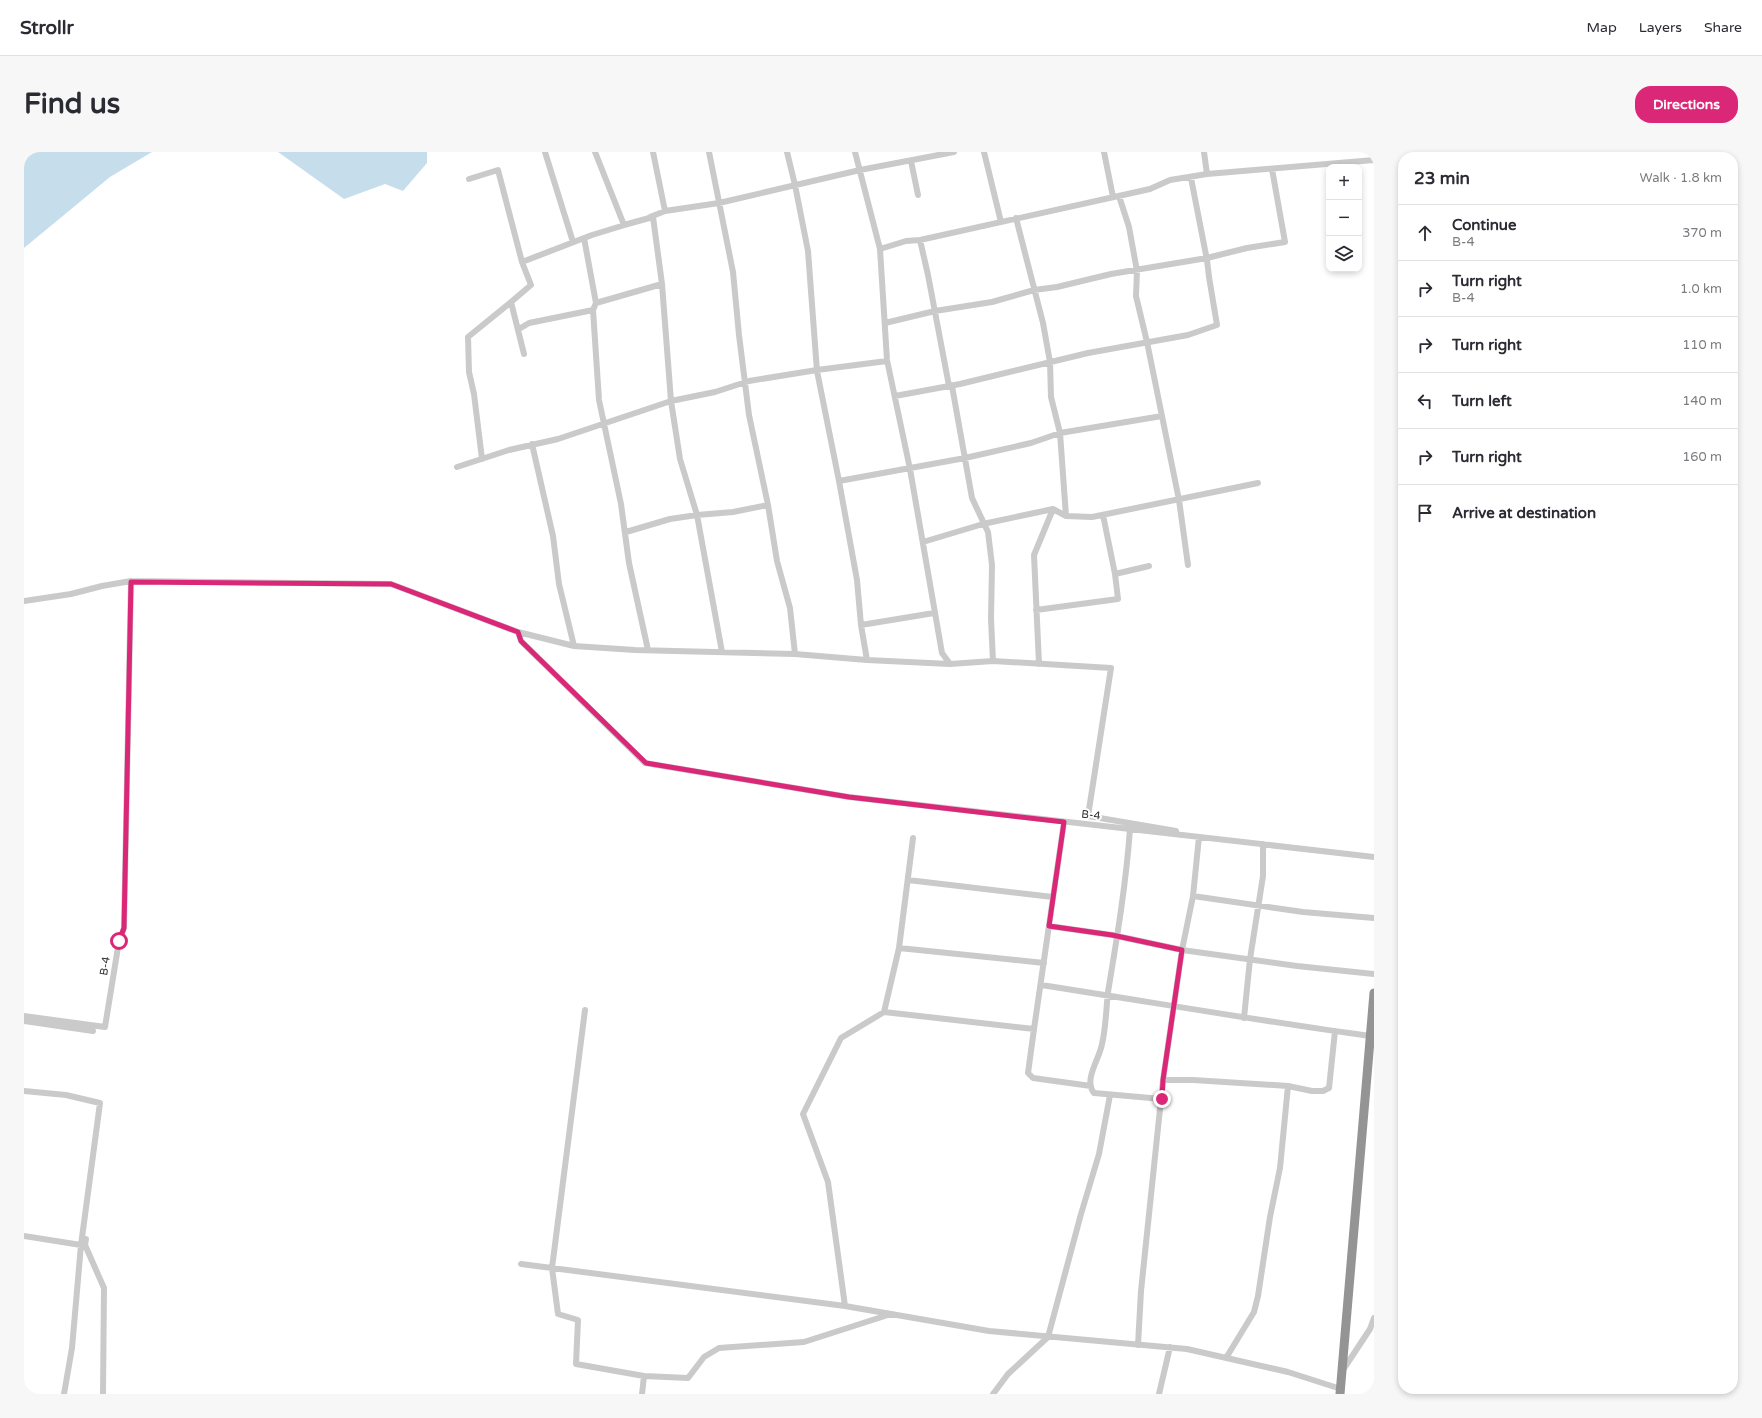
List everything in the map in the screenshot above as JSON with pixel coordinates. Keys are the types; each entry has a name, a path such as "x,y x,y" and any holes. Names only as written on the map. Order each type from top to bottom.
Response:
{"highway":[{"path":"1341,1391 1374,993"}],"street":[{"path":"544,152 572,242"},
{"path":"595,152 624,225"},
{"path":"653,152 665,211"},
{"path":"709,152 733,272 744,383 749,415 768,505 777,561 790,608 795,654"},
{"path":"787,152 796,185 808,251 817,370 857,580 861,625 868,660"},
{"path":"855,152 880,249 881,283 886,324 887,361 910,468 942,653 950,664"},
{"path":"522,262 572,242 665,211 719,203 860,170 954,152"},
{"path":"984,152 1001,222"},
{"path":"1104,152 1116,196 1129,227 1137,271 1136,296 1147,342 1179,500 1188,565"},
{"path":"1204,152 1207,174"},
{"path":"880,249 906,241 920,240 1150,189 1170,180 1191,178 1207,174 1374,160"},
{"path":"911,161 918,194"},
{"path":"886,324 935,311 992,302 1034,290 1057,287 1111,274 1137,271 1207,258 1247,248 1285,242 1272,169"},
{"path":"469,178 498,170 522,262 531,285 468,337 469,372 474,394 482,459"},
{"path":"895,396 951,386 1050,362 1188,335 1217,325 1207,258 1191,178"},
{"path":"624,225 653,217 662,284 671,401 680,459 697,515 722,652"},
{"path":"1016,218 1043,323 1050,362 1051,397 1060,433 1066,516"},
{"path":"584,238 596,303 593,310 599,400 626,532 629,563 648,650"},
{"path":"920,240 951,386 972,498 988,532 992,565 991,620 993,661"},
{"path":"596,303 662,284"},
{"path":"511,302 519,329 524,354"},
{"path":"519,329 529,323 593,310"},
{"path":"457,467 532,444 558,439 671,401 715,392 749,381 887,361"},
{"path":"839,481 965,458 1030,443 1060,433 1162,416"},
{"path":"532,444 553,536 559,584 574,646"},
{"path":"923,542 983,524 1053,510 1066,516 1092,517 1258,483"},
{"path":"626,532 670,519 733,512 768,505"},
{"path":"1040,664 1034,555 1053,510"},
{"path":"1036,610 1118,599 1115,574 1102,515"},
{"path":"1115,574 1150,566"},
{"path":"24,601 131,582 391,584 518,632 548,638 574,646 648,650 795,654 868,660 950,664 993,661 1111,668 1088,816 1260,844 1263,876 1250,959 1244,1018"},
{"name":"B-4","path":"24,1016 105,1027 119,941 124,928 131,582"},
{"path":"861,625 934,613"},
{"name":"B-4","path":"518,632 521,641 646,763 849,797 1374,857"},
{"path":"1064,822 1028,1073 1033,1078 1091,1086"},
{"path":"1130,829 1128,862 1102,1045 1090,1083 1094,1093 1162,1099"},
{"path":"1138,1345 1141,1291 1163,1080 1182,950 1193,896 1199,837"},
{"path":"884,1012 898,948 913,838"},
{"path":"908,880 972,889 1053,897"},
{"path":"1193,896 1303,912 1374,918"},
{"path":"1049,926 1117,936 1182,950 1297,966 1374,974"},
{"path":"898,948 1044,963"},
{"path":"1041,985 1175,1005 1244,1018 1370,1036"},
{"path":"585,1010 552,1268 558,1314 578,1320 576,1364 644,1376 688,1378 704,1357 719,1348 804,1342 893,1313"},
{"path":"845,1306 828,1182 803,1114 841,1038 884,1012 1034,1029"},
{"path":"24,1021 93,1031"},
{"path":"1163,1080 1193,1080 1288,1086 1312,1091 1323,1091 1329,1088 1335,1031"},
{"path":"1226,1358 1254,1312 1258,1296 1270,1216 1280,1168 1288,1086"},
{"path":"24,1090 66,1095 100,1103 81,1245 72,1348 64,1394"},
{"path":"992,1394 1008,1374 1048,1337 1081,1214 1099,1154 1110,1095"},
{"path":"90,1185 85,1245 104,1288 103,1394"},
{"path":"24,1236 81,1245"},
{"path":"521,1264 845,1306 893,1313 989,1331 1187,1349 1288,1372 1341,1391"},
{"path":"1343,1370 1370,1329 1374,1318"},
{"path":"1159,1394 1170,1348"},
{"path":"642,1394 644,1376"}],"water":[{"path":"24,152 152,152 110,177 24,248"},
{"path":"278,152 427,152 427,163 403,191 385,184 344,199"}],"route":[{"path":"119,941 124,928 131,582 391,584 518,632 521,641 646,763 849,797 1064,822 1057,861 1049,926 1112,935 1182,950 1163,1080 1162,1099"}]}
